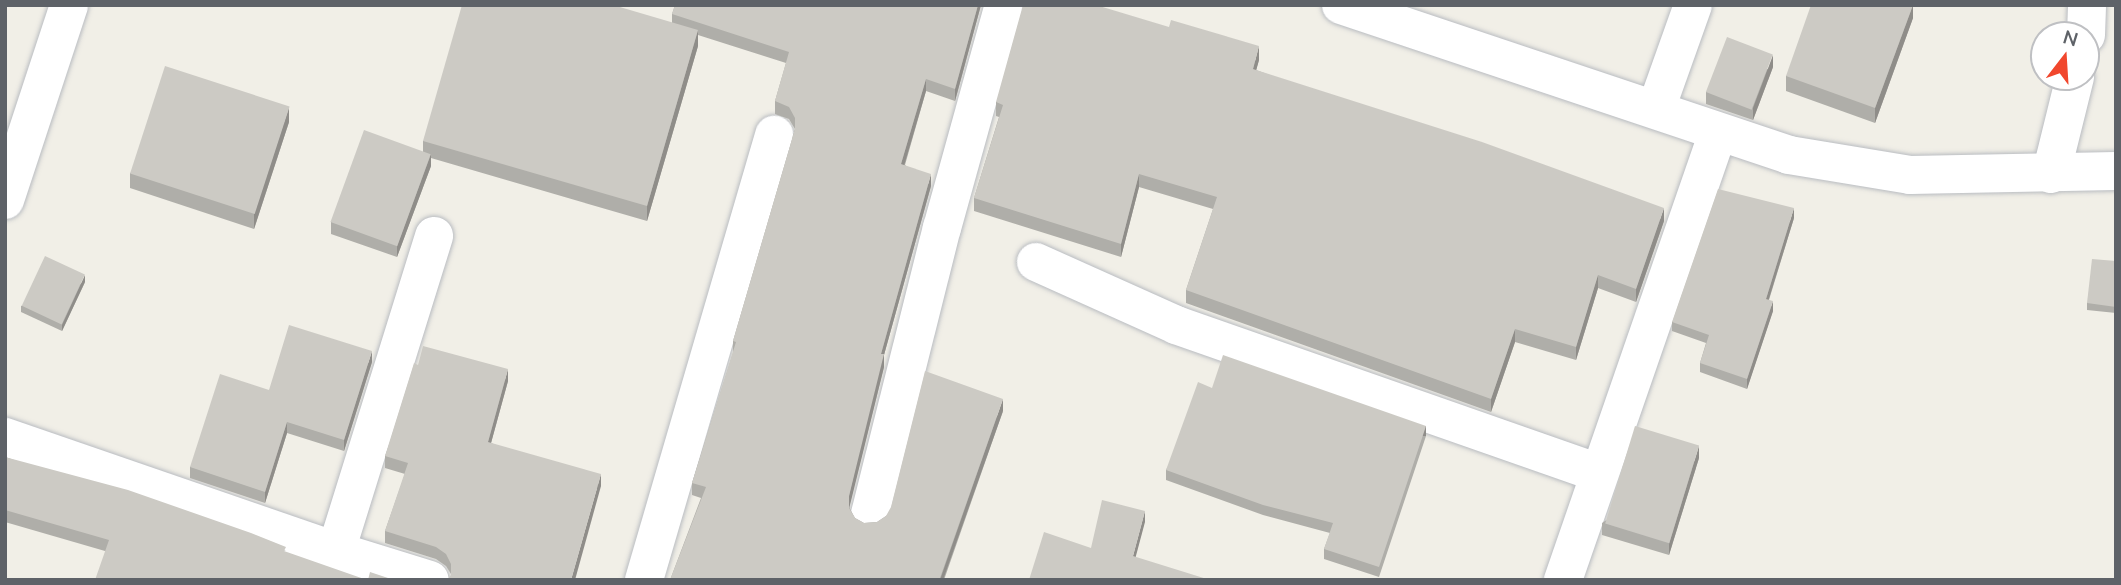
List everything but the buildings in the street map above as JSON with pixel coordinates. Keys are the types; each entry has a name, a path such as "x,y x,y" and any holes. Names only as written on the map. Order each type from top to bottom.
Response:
{"street":[{"path":"5,200 69,5"},
{"path":"870,514 942,228 1004,5"},
{"path":"1341,5 1789,155 1910,175 2116,171"},
{"path":"1657,109 1693,5"},
{"path":"2051,173 2072,91"},
{"path":"1563,580 1718,132"},
{"path":"644,580 774,135"},
{"path":"336,551 434,236"},
{"path":"1036,262 1176,325 1598,473"},
{"path":"5,437 336,551 430,580"}]}
